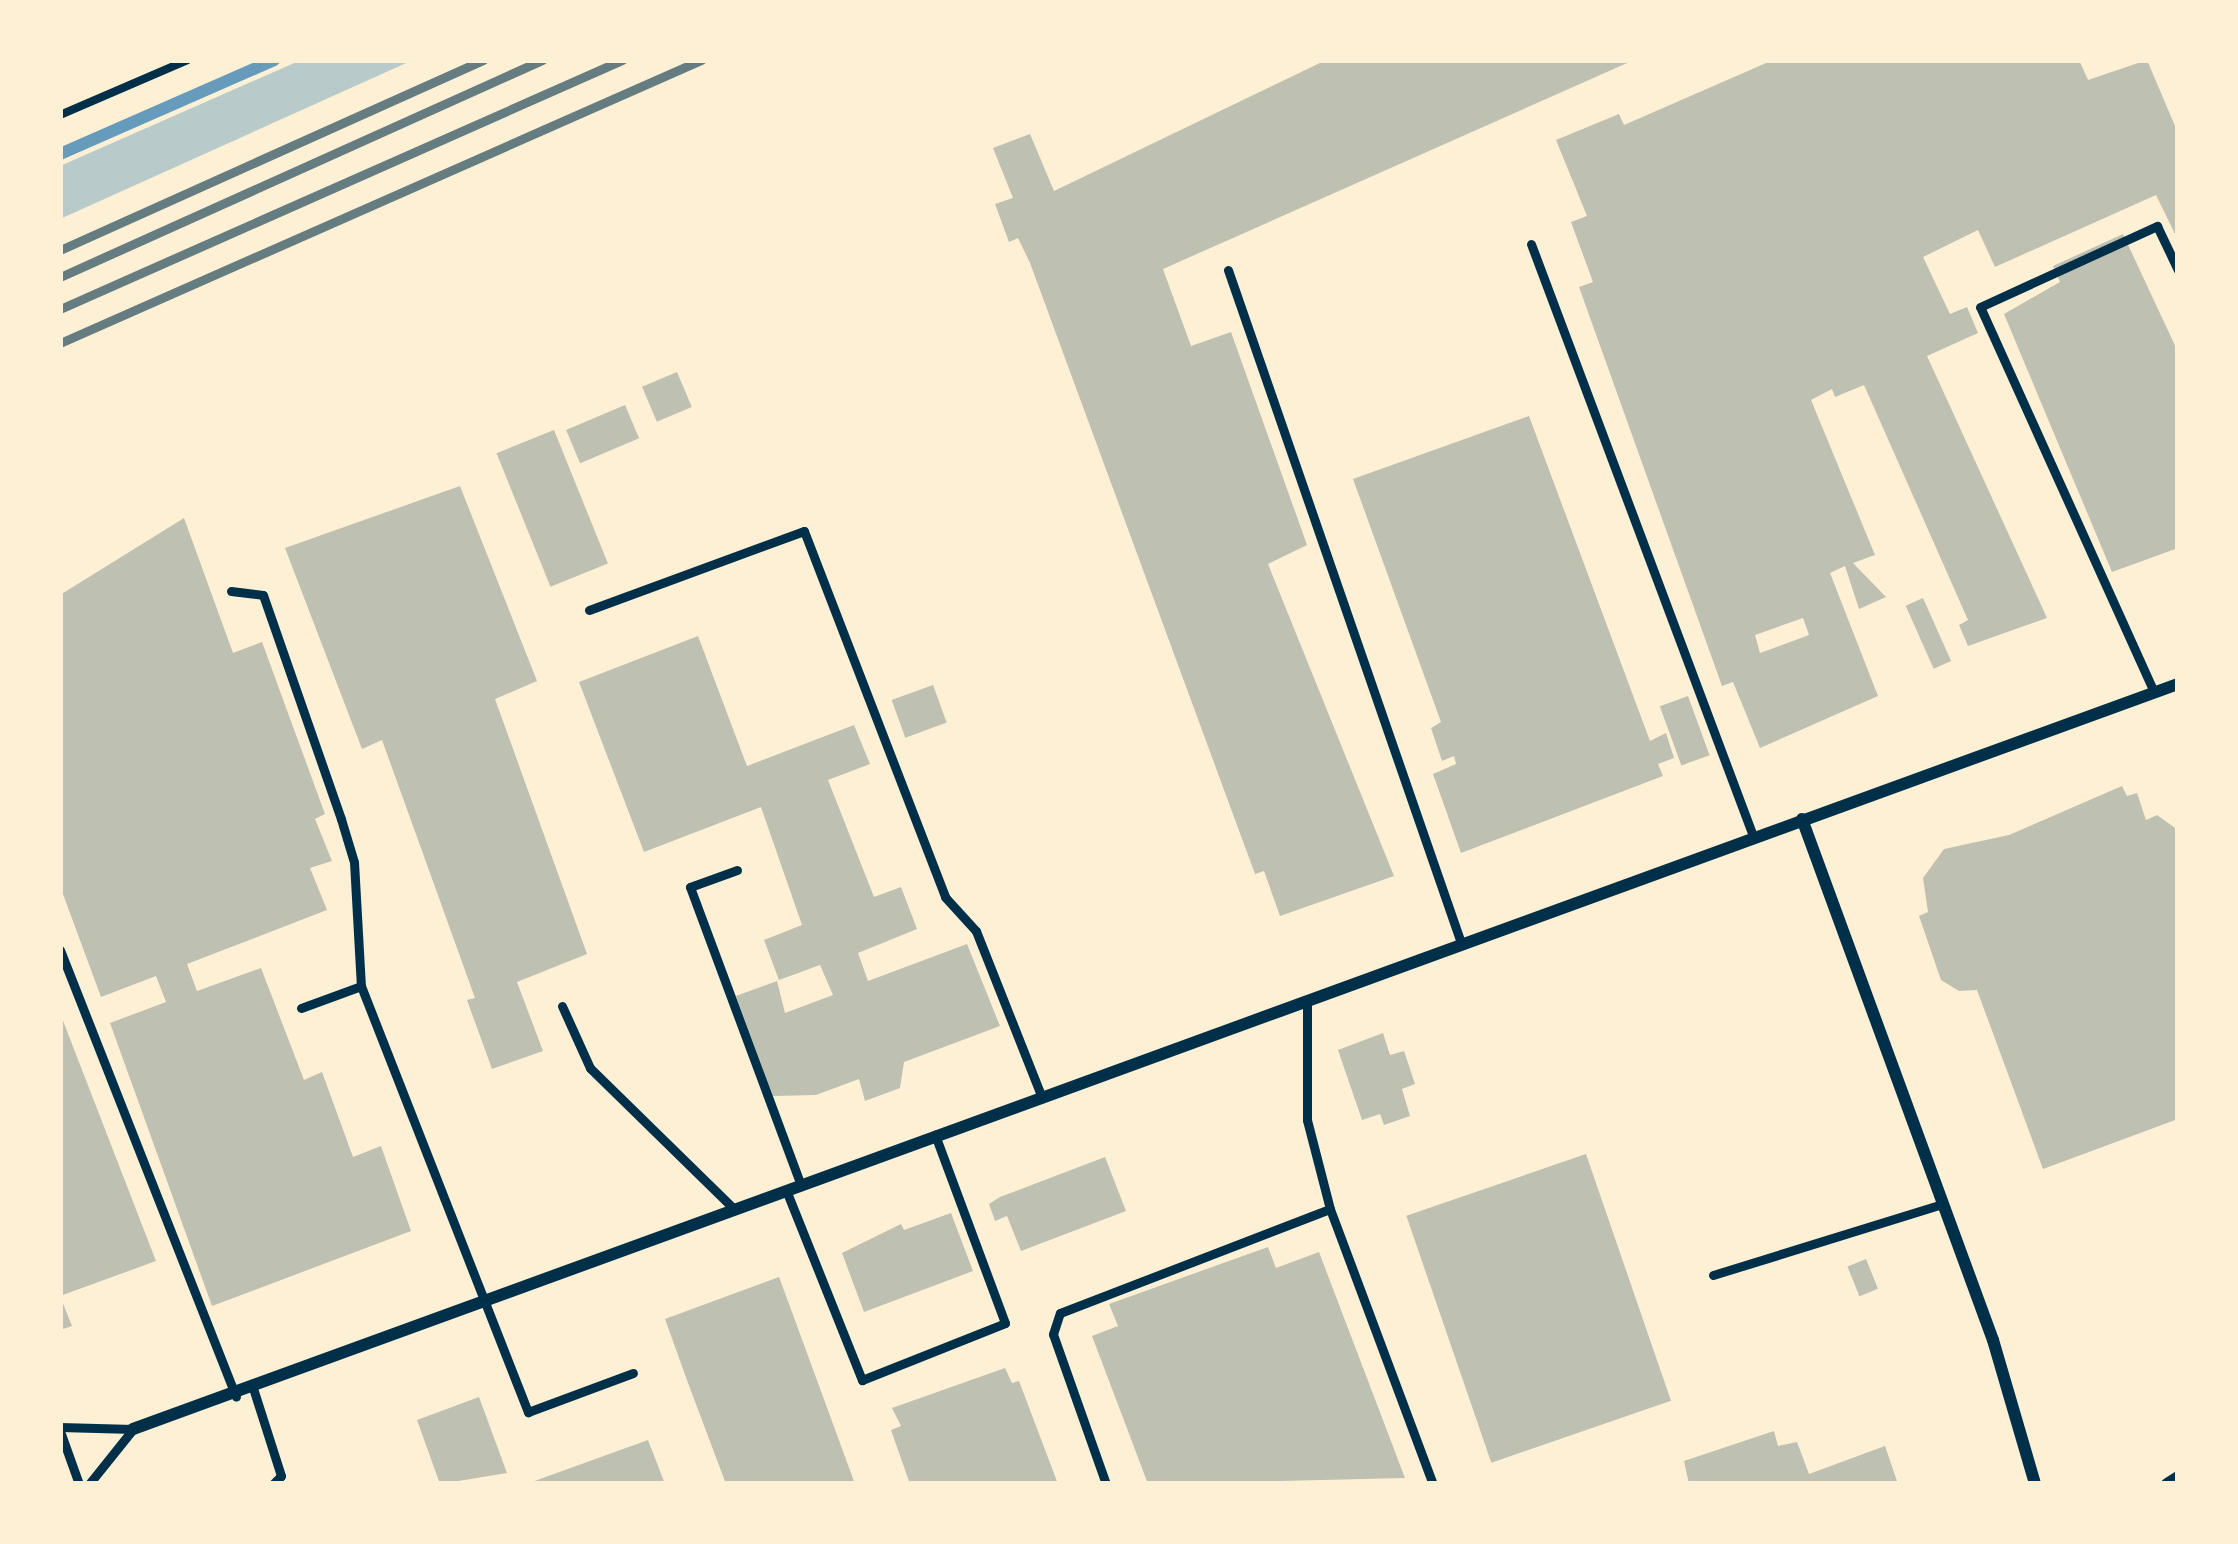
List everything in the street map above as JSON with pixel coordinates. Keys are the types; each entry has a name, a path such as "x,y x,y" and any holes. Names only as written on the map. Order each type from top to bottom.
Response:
{"street":[{"path":"133,1429 236,1397 482,1301 2178,684"},
{"path":"1802,818 1993,1340 2035,1484"},
{"path":"2167,1484 2178,1477"}],"lane":[{"path":"2154,692 1980,307 2157,226 2178,270"},
{"path":"1531,244 1753,836"},
{"path":"1228,270 1461,943"},
{"path":"589,610 804,531 945,897 976,932 1042,1099"},
{"path":"231,591 263,595 354,862 361,986 528,1412 633,1373"},
{"path":"737,870 690,886 801,1184"},
{"path":"60,950 236,1397"},
{"path":"301,1008 361,986"},
{"path":"1306,1000 1307,1120 1330,1209 1433,1484"},
{"path":"562,1006 590,1068 734,1209"},
{"path":"786,1190 862,1381 1005,1323 935,1136"},
{"path":"1713,1275 1942,1204"},
{"path":"1106,1484 1053,1334 1060,1313 1330,1209"},
{"path":"253,1388 281,1476 273,1484"},
{"path":"79,1484 60,1429 133,1429"},
{"path":"89,1484 133,1429"}],"path":[{"path":"60,116 188,60"}],"shaded area":[{"path":"301,60 413,60 60,219 60,166"}],"building":[{"path":"1326,60 1634,60 1163,269 1191,346 1231,332 1307,545 1268,564 1394,876 1280,916 1264,871 1255,874 1030,263 1018,238 1009,242 995,204 1013,198 993,148 1030,134 1054,191"},
{"path":"1773,60 2079,60 2088,80 2147,60 2178,133 2178,240 2156,195 1995,267 1978,230 1923,257 1950,314 1967,307 1978,333 1927,356 2047,618 1968,646 1959,625 1968,620 1864,385 1835,397 1832,389 1811,400 1875,555 1853,563 1886,597 1859,609 1845,566 1830,573 1878,696 1760,748 1733,682 1722,686 1579,287 1593,282 1571,222 1587,216 1556,140 1619,114 1624,125","holes":["1803,618 1809,635 1760,653 1755,635"]},
{"path":"2123,234 2178,352 2178,548 2112,572 2004,314 2060,282 2053,266"},
{"path":"677,372 692,407 657,422 642,387"},
{"path":"625,405 639,438 580,463 566,430"},
{"path":"1529,416 1650,741 1666,733 1674,758 1658,764 1663,776 1461,853 1433,774 1456,764 1454,756 1442,761 1431,728 1441,722 1353,479"},
{"path":"554,430 608,564 550,587 497,453"},
{"path":"460,486 537,681 495,699 587,954 517,982 543,1051 492,1069 467,1000 475,998 382,740 362,749 285,548"},
{"path":"184,518 233,653 262,642 325,814 315,819 332,861 310,868 327,910 187,964 197,991 261,968 304,1080 322,1072 353,1157 381,1146 411,1231 212,1306 110,1023 166,1002 156,976 101,997 60,886 60,595"},
{"path":"1923,598 1951,661 1934,669 1906,606"},
{"path":"698,636 747,766 854,725 870,764 828,780 874,897 901,887 917,929 858,953 868,981 967,944 1000,1026 904,1062 900,1088 865,1101 859,1079 816,1095 773,1096 736,996 777,981 785,1013 833,995 820,965 779,980 764,940 802,925 761,807 644,852 579,682"},
{"path":"933,685 947,723 905,738 892,700"},
{"path":"1688,696 1710,755 1681,765 1660,706"},
{"path":"2122,786 2127,796 2137,793 2146,820 2157,815 2178,830 2178,1119 2043,1169 1977,990 1959,991 1941,980 1919,916 1928,912 1923,878 1944,849 2009,835"},
{"path":"60,1013 156,1261 60,1296"},
{"path":"1383,1033 1390,1055 1404,1051 1415,1084 1402,1089 1410,1116 1384,1125 1380,1114 1362,1120 1338,1050"},
{"path":"1586,1154 1671,1401 1491,1463 1406,1216"},
{"path":"1105,1157 1126,1211 1021,1251 1007,1216 995,1221 989,1204 1000,1197"},
{"path":"951,1213 973,1271 864,1312 842,1253 901,1224 904,1230"},
{"path":"1268,1247 1276,1268 1319,1252 1405,1478 1148,1484 1092,1336 1118,1326 1109,1304"},
{"path":"1866,1259 1878,1289 1859,1296 1847,1266"},
{"path":"779,1277 855,1484 726,1484 688,1383 665,1319"},
{"path":"60,1296 72,1326 60,1330"},
{"path":"1005,1368 1012,1383 1019,1381 1058,1484 910,1484 891,1430 901,1426 892,1408"},
{"path":"479,1397 507,1473 440,1484 417,1420"},
{"path":"1774,1431 1778,1446 1797,1442 1809,1474 1885,1446 1898,1484 1689,1484 1684,1461"},
{"path":"648,1440 665,1484 529,1484 529,1483"}],"waterway":[{"path":"60,154 274,60"}],"railway":[{"path":"60,250 483,60"},
{"path":"60,277 542,60"},
{"path":"60,309 622,60"},
{"path":"60,343 701,60"}]}
